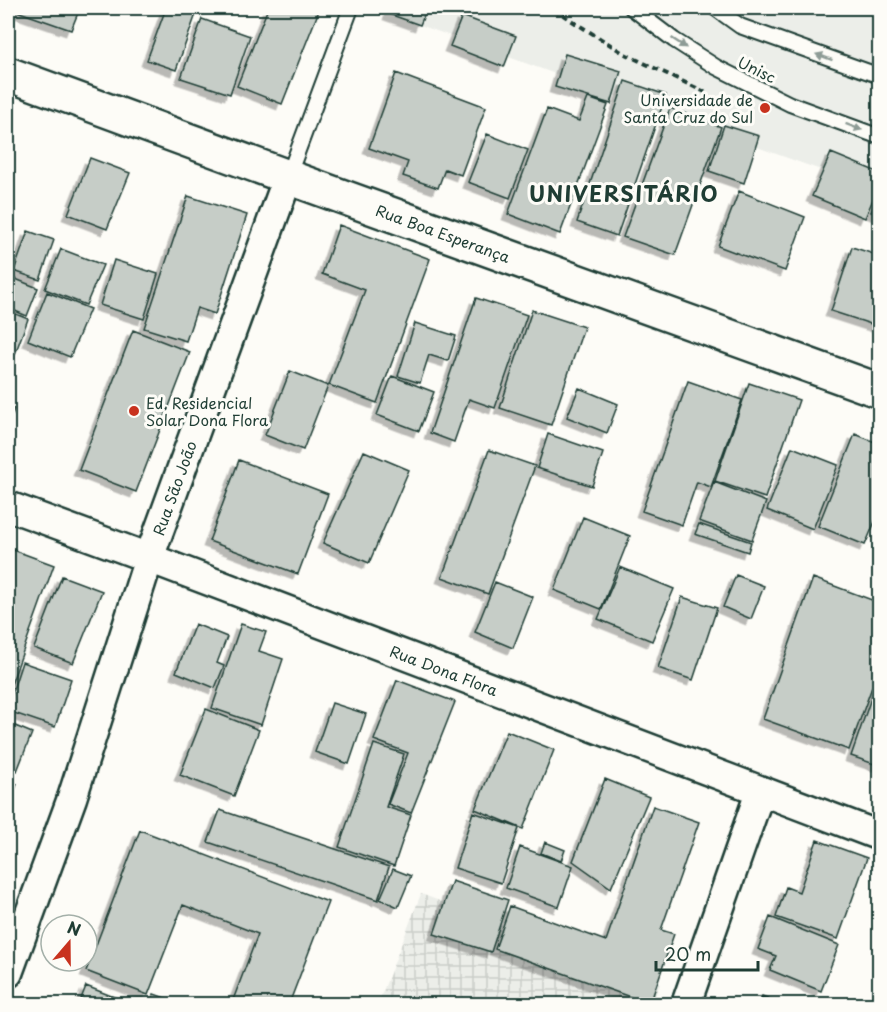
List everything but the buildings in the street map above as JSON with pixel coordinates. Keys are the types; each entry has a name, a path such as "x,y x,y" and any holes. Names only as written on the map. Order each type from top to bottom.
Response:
{"street":[{"name":"Rua Boa Esperança","path":"8,74 879,391"},
{"name":"Rua São João","path":"8,973 72,798 149,558 288,177"},
{"name":"Rua Dona Flora","path":"8,506 879,836"},
{"path":"686,1005 760,792"}],"lane":[{"name":"Rua São João","path":"288,177 351,8"},
{"name":"Unisc","path":"632,8 716,68 790,104 879,137"},
{"path":"715,8 740,26 879,76"}],"shaded area":[{"name":"Universidade de Santa Cruz do Sul","path":"373,8 879,8 879,191 420,25"},
{"path":"421,894 660,984 652,1004 378,1004"}],"place":[{"name":"Universidade de Santa Cruz do Sul","path":"765,108"},
{"name":"Ed. Residencial Solar Dona Flora","path":"134,411"}],"district":[{"name":"UNIVERSITÁRIO","path":"624,193"}]}
